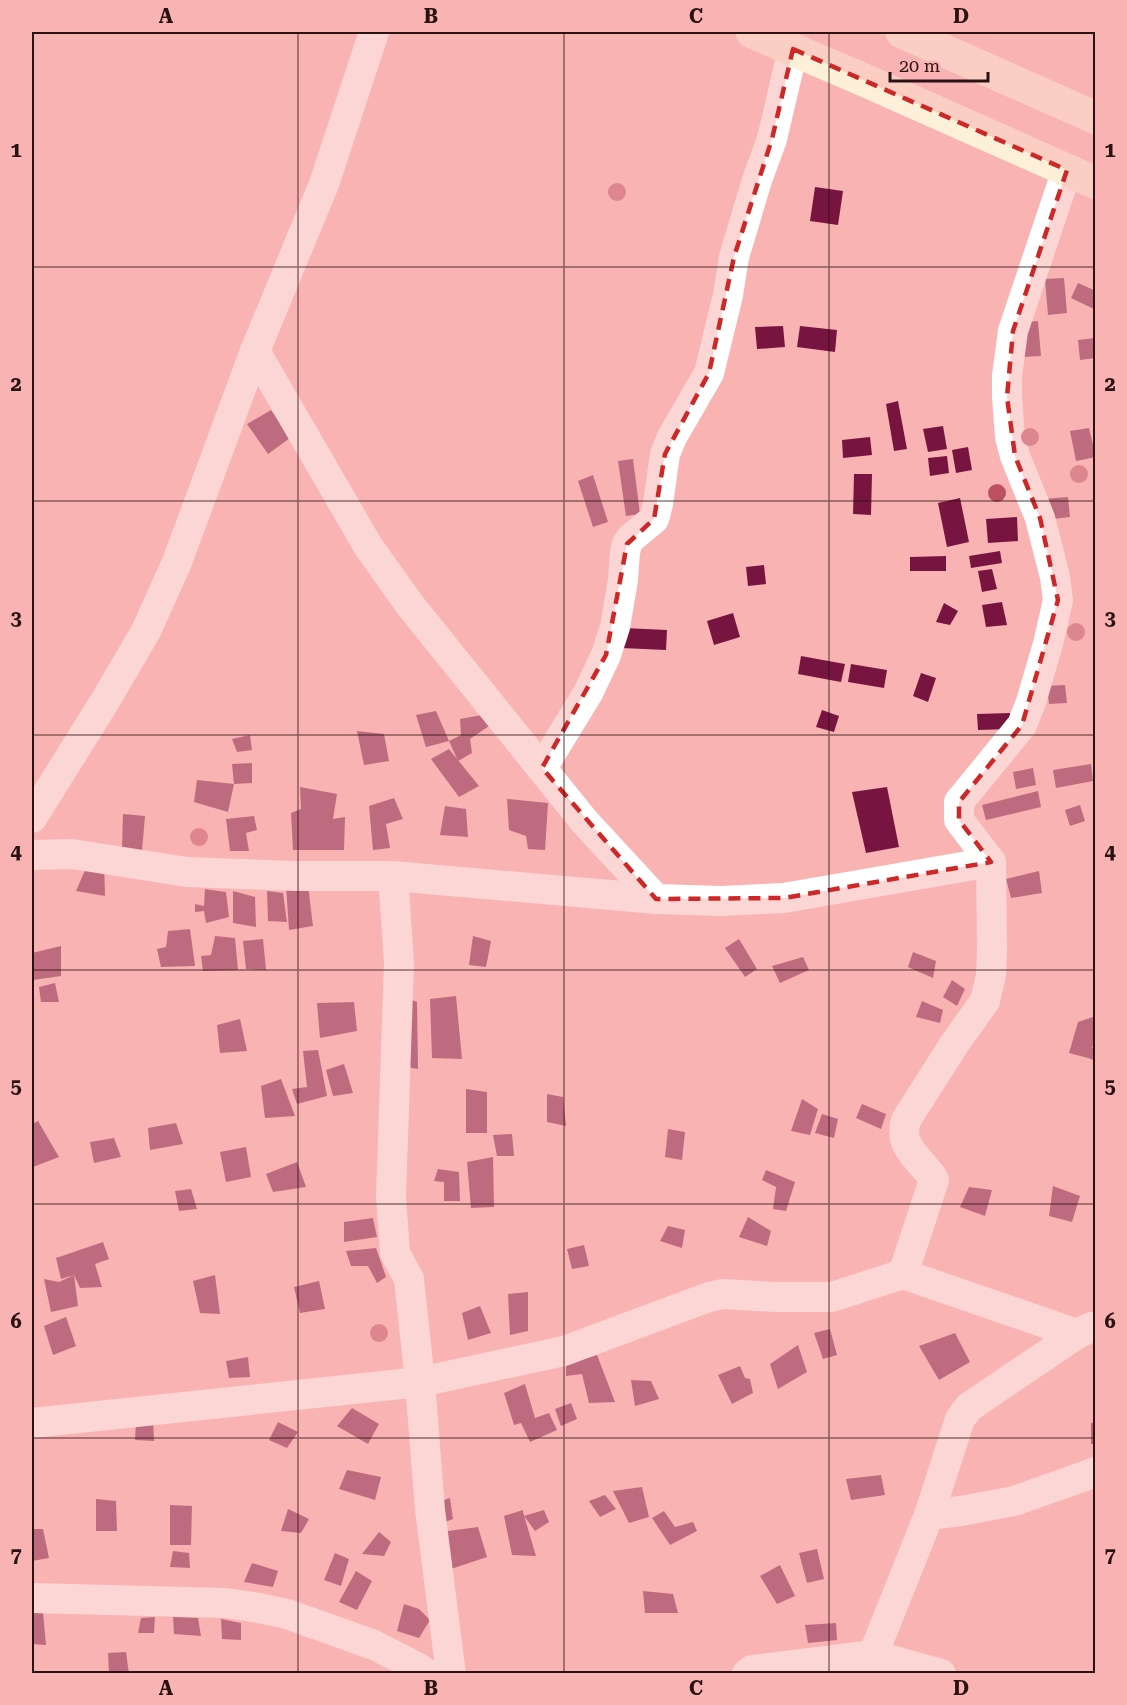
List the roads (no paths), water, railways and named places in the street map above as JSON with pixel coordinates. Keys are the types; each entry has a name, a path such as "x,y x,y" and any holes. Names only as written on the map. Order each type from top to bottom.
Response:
{"main road":[{"path":"752,32 1081,177"},
{"path":"902,32 1095,118"}],"street":[{"path":"32,818 146,631 177,562 255,351 324,184 374,32"},
{"path":"542,768 588,693 606,655 615,627 627,544 654,519 665,454 672,437 709,373 729,295 734,257 772,139 793,49"},
{"path":"903,1274 934,1180 905,1143 903,1131 906,1120 985,1000 991,975 991,862 959,820 959,802 1022,724 1034,693 1058,600 1055,577 1040,518 1015,456 1010,436 1007,376 1013,331 1081,177"},
{"path":"255,351 368,546 410,605 584,821 656,899"},
{"path":"32,855 72,854 187,872 296,876 393,876 656,899 721,901 784,898 991,862"},
{"path":"393,876 399,962 392,1221 395,1253 409,1279 430,1510 451,1674"},
{"path":"32,1423 420,1382 564,1351 709,1297 723,1294 832,1297 903,1274 1086,1330"},
{"path":"870,1664 929,1515 960,1419 969,1407 1086,1330"},
{"path":"929,1515 1014,1501 1095,1472"},
{"path":"32,1598 225,1603 259,1608 287,1614 374,1646 419,1668 426,1674"},
{"path":"747,1674 752,1670 870,1664 941,1674"}]}
